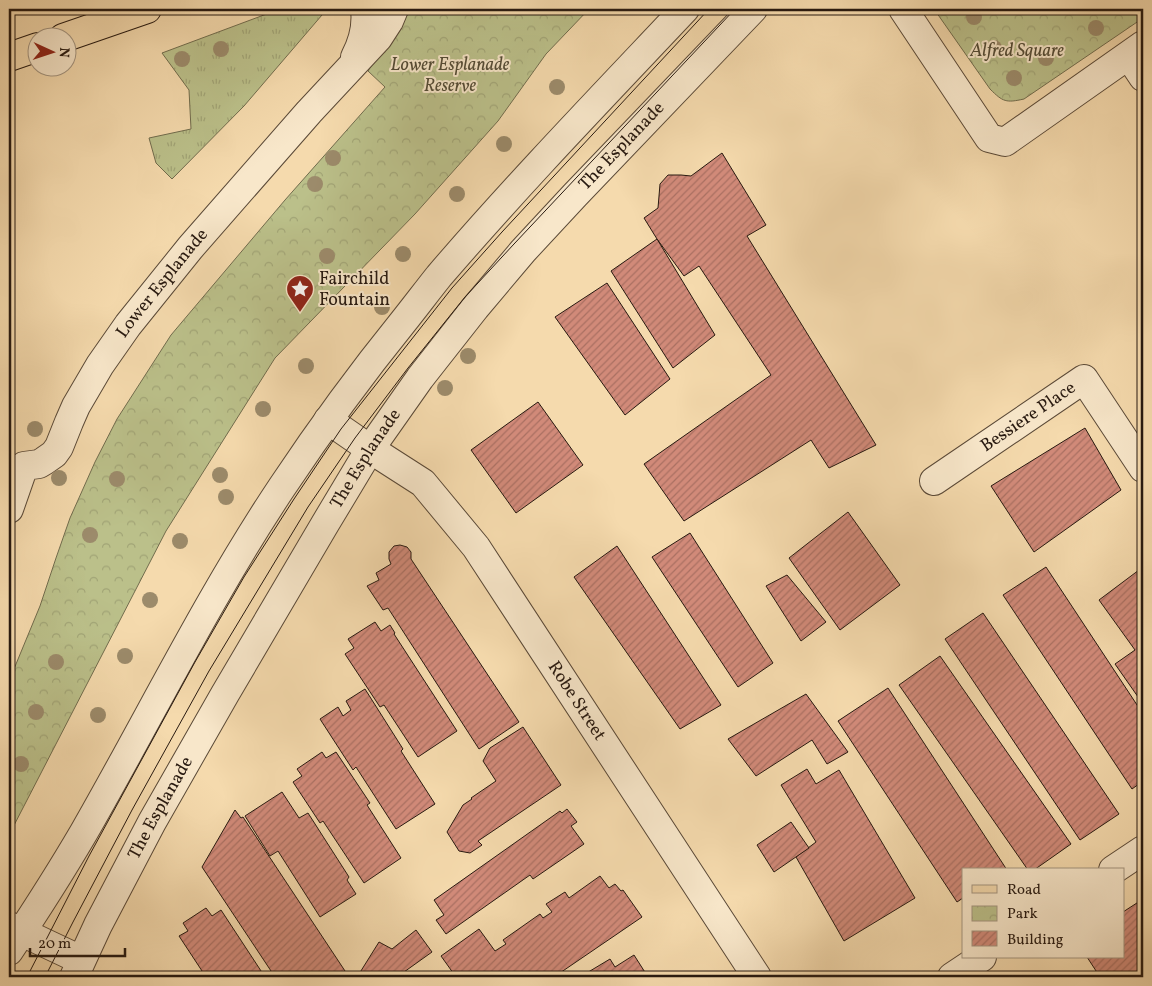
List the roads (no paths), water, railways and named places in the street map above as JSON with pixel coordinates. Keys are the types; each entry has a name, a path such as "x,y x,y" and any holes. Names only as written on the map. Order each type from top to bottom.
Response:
{"main road":[{"path":"78,33 147,9"},
{"path":"9,57 28,50"}],"street":[{"name":"Lower Esplanade","path":"348,69 354,61 363,40 366,26 365,9"},
{"name":"Lower Esplanade","path":"9,509 24,466 44,462 56,452 68,422 100,365 128,325 190,248 309,112 378,38 394,9"},
{"path":"78,969 13,936 63,867 232,565 281,488 328,420 438,277 542,161 685,9"},
{"name":"The Esplanade","path":"78,969 98,925 152,822 272,613 370,449 420,378 523,251 753,9"},
{"path":"903,9 989,138 1005,142 1138,59"},
{"name":"Bessiere Place","path":"934,481 1084,379 1143,468"},
{"name":"Robe Street","path":"328,420 423,484 476,547 757,977"},
{"path":"1117,868 1143,850"},
{"path":"952,977 980,958"}],"tram line":[{"path":"27,977 89,856 195,662 244,577 341,429 452,288 709,9"},
{"path":"45,977 132,810 209,671 308,507 355,438 465,297 735,9"}],"place":[{"name":"Fairchild Fountain","path":"300,313"}],"park label":[{"name":"Alfred Square","path":"1017,51"},
{"name":"Lower Esplanade Reserve","path":"450,75"}]}
